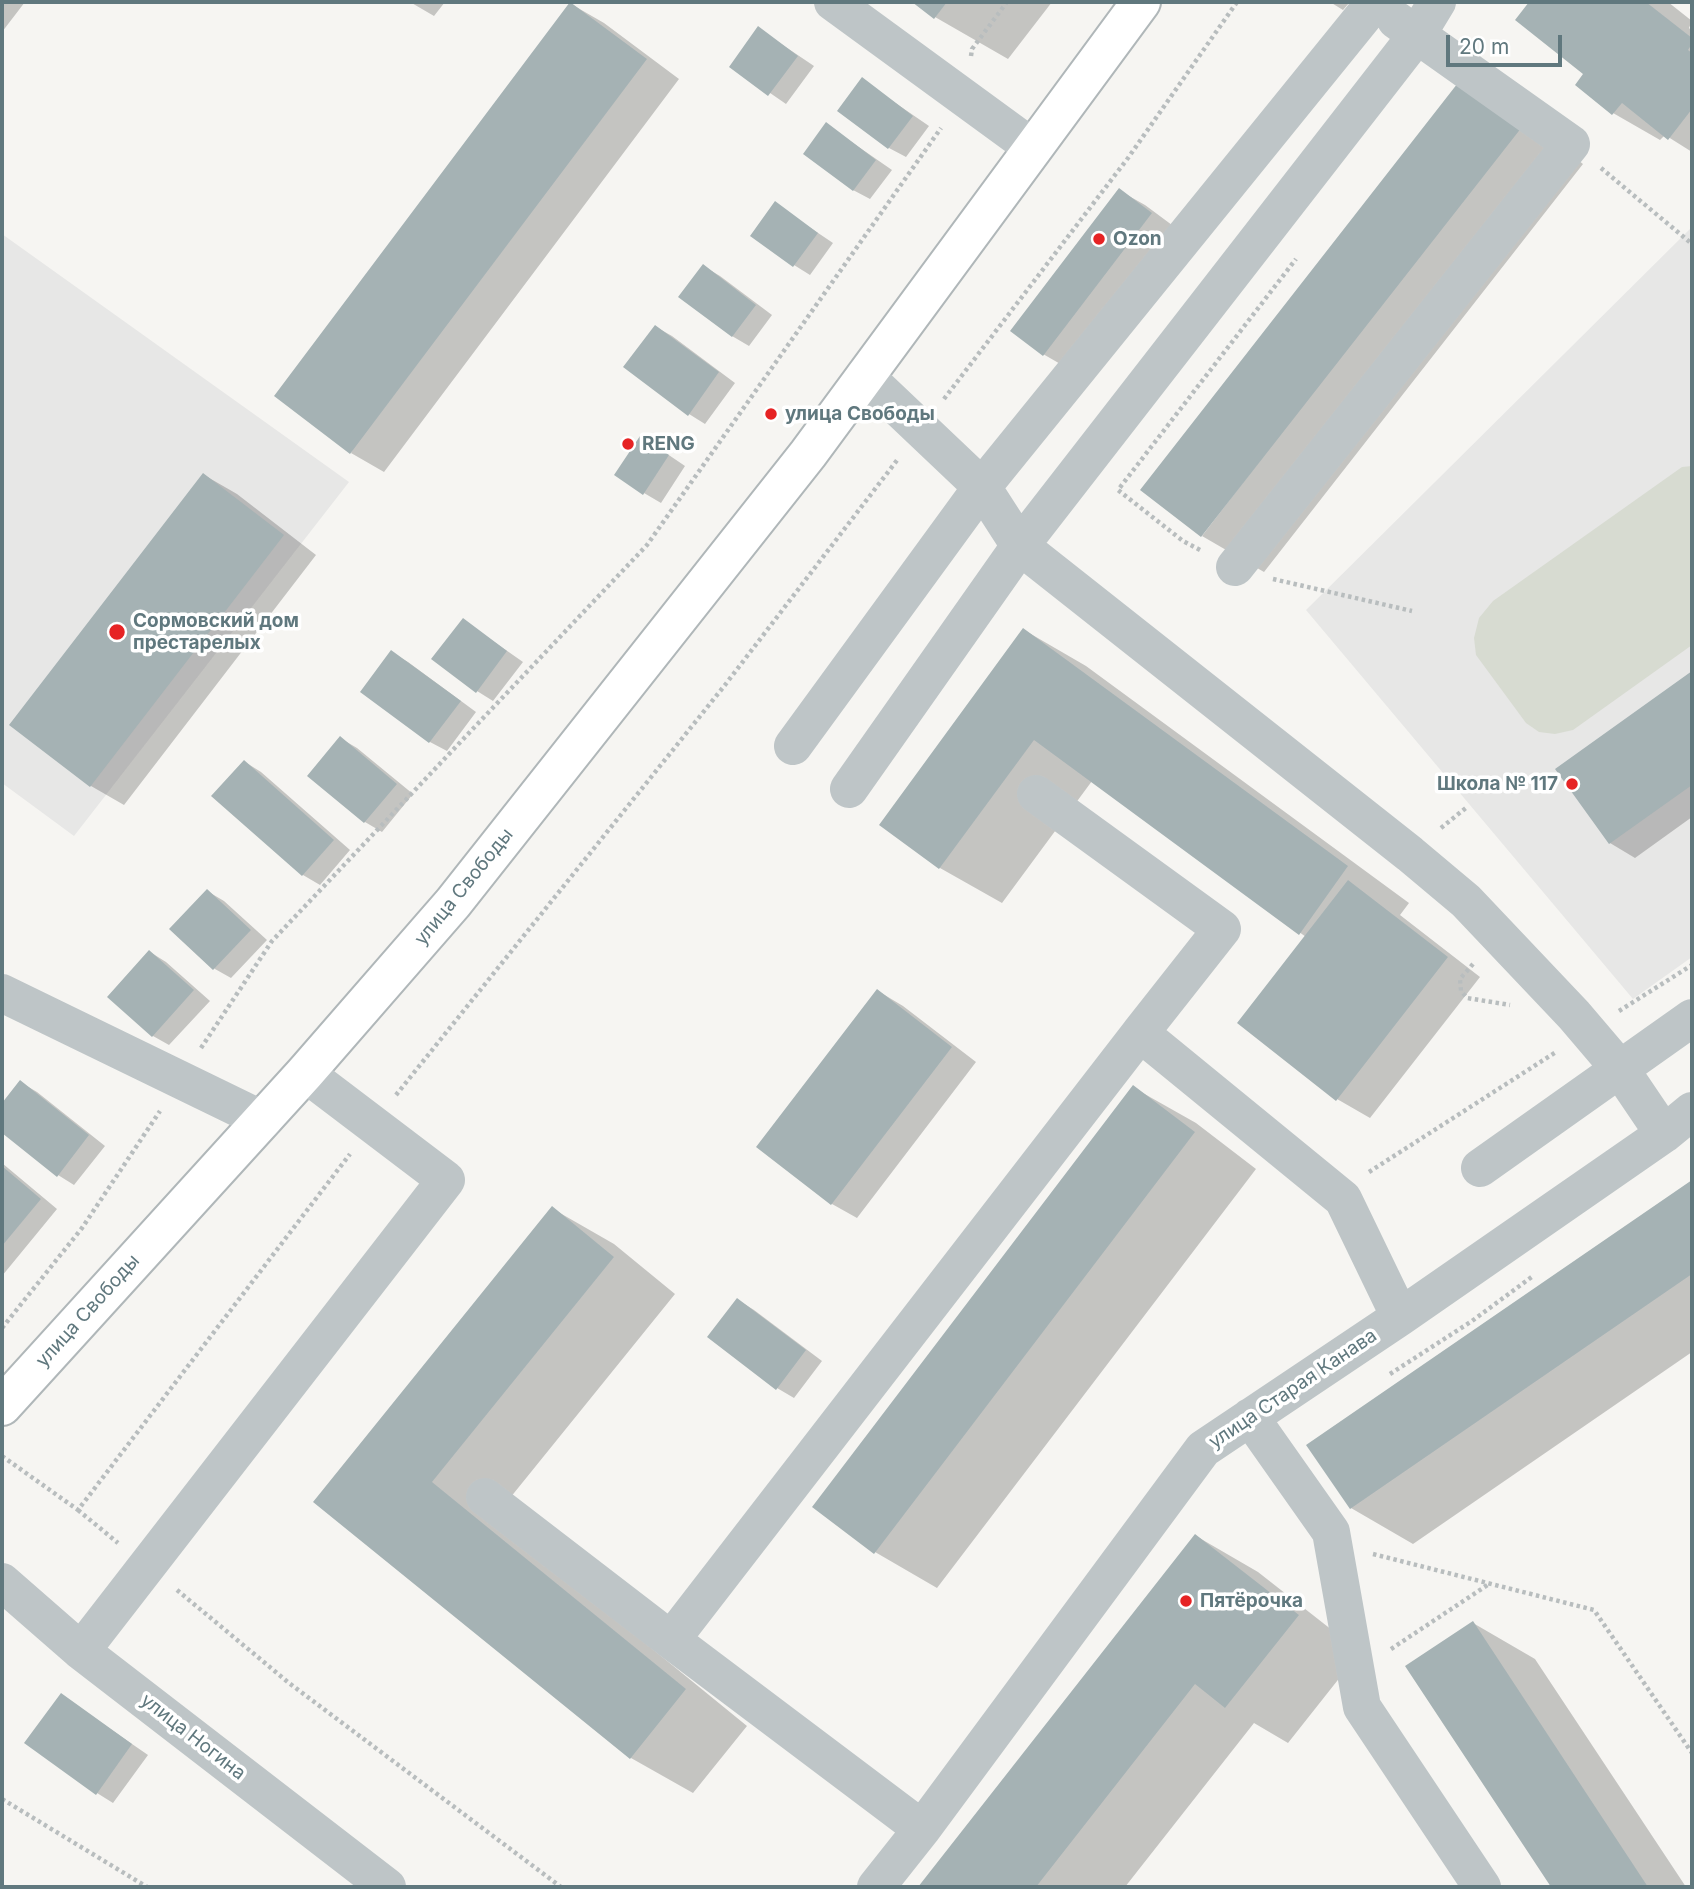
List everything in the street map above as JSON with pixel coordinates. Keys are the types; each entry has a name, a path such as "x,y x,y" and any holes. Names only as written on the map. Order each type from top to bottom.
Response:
{"main road":[{"name":"улица Свободы","path":"2,1406 263,1120 462,892 808,454 1141,2"}],"street":[{"path":"833,2 1033,148"},
{"path":"849,789 1020,546 1417,35 1437,2"},
{"path":"793,746 982,486 1374,3 1571,144 1235,567"},
{"path":"865,376 982,486 1020,546 1466,901 1620,1069 1678,1122"},
{"path":"671,1640 1222,929 1037,794"},
{"path":"2,993 263,1120"},
{"path":"1480,1168 1692,1018"},
{"path":"1140,1033 1343,1199 1400,1317"},
{"path":"81,1651 446,1180 305,1073"},
{"name":"улица Старая Канава","path":"876,1887 922,1829 1203,1449 1400,1317 1678,1122"},
{"path":"1250,1417 1331,1532 1362,1707 1482,1887"},
{"path":"485,1497 922,1829"},
{"name":"улица Ногина","path":"2,1582 81,1651 387,1887"}],"path":[{"path":"2,1328 82,1228 272,941 647,545 963,97 972,49 1007,2"},
{"path":"78,1510 372,1124 725,685 1128,158 1237,2"},
{"path":"1571,144 1692,244"},
{"path":"1297,258 1118,491 1183,541 1244,572 1412,611"},
{"path":"1336,1193 1692,965"},
{"path":"1382,1380 1472,1321 1538,1273"},
{"path":"2,1456 78,1510 289,1683 561,1887"},
{"path":"1333,1543 1594,1610 1692,1753"},
{"path":"1356,1672 1490,1584"},
{"path":"2,1798 147,1887"}],"shaded area":[{"name":"Школа № 117","path":"1692,227 1692,957 1633,999 1306,610"},
{"name":"Сормовский дом престарелых","path":"2,234 349,482 74,836 2,783"},
{"path":"1692,466 1692,645 1573,730 1555,734 1539,732 1526,723 1476,655 1474,638 1479,618 1493,601 1682,467"}],"building":[{"path":"570,2 647,59 350,454 274,396"},
{"path":"912,2 947,2 934,19"},
{"path":"1529,2 1646,2 1692,38 1688,50 1692,53 1692,109 1668,140 1622,103 1612,115 1575,85 1583,74 1515,20"},
{"path":"758,26 798,56 768,96 729,67"},
{"path":"862,77 913,116 888,149 837,111"},
{"path":"1461,79 1522,127 1201,537 1140,490"},
{"path":"826,122 876,160 853,191 803,154"},
{"path":"1119,188 1152,213 1043,356 1010,331"},
{"path":"775,201 818,233 793,267 750,236"},
{"path":"703,264 756,305 732,337 678,297"},
{"path":"655,325 719,372 688,416 623,367"},
{"path":"640,436 669,455 643,495 614,475"},
{"path":"203,473 284,535 90,787 9,725"},
{"path":"463,618 507,651 476,693 431,659"},
{"path":"1023,628 1348,866 1299,935 1034,740 939,869 879,825"},
{"path":"391,650 461,701 429,743 360,692"},
{"path":"1692,671 1692,785 1609,844 1555,769"},
{"path":"340,736 397,784 364,823 307,776"},
{"path":"244,760 334,840 302,876 211,796"},
{"path":"1348,880 1448,957 1336,1101 1237,1023"},
{"path":"207,889 251,930 213,970 169,929"},
{"path":"149,950 194,990 152,1037 107,997"},
{"path":"877,989 952,1047 831,1205 756,1147"},
{"path":"20,1080 89,1135 57,1177 2,1133 2,1103"},
{"path":"1133,1085 1195,1132 874,1554 812,1507"},
{"path":"2,1166 41,1199 2,1246"},
{"path":"1692,1180 1692,1274 1350,1509 1306,1445"},
{"path":"552,1206 614,1257 432,1482 686,1689 630,1759 313,1502"},
{"path":"737,1298 806,1350 776,1390 707,1337"},
{"path":"1195,1534 1299,1615 1225,1708 1195,1684 1036,1887 918,1887"},
{"path":"1473,1621 1648,1887 1551,1887 1405,1666"},
{"path":"61,1693 132,1744 96,1795 24,1743"}],"place":[{"name":"Ozon","path":"1099,239"},
{"name":"улица Свободы","path":"771,414"},
{"name":"RENG","path":"628,444"},
{"name":"Сормовский дом престарелых","path":"117,632"},
{"name":"Школа № 117","path":"1572,784"},
{"name":"Пятёрочка","path":"1186,1601"}]}
